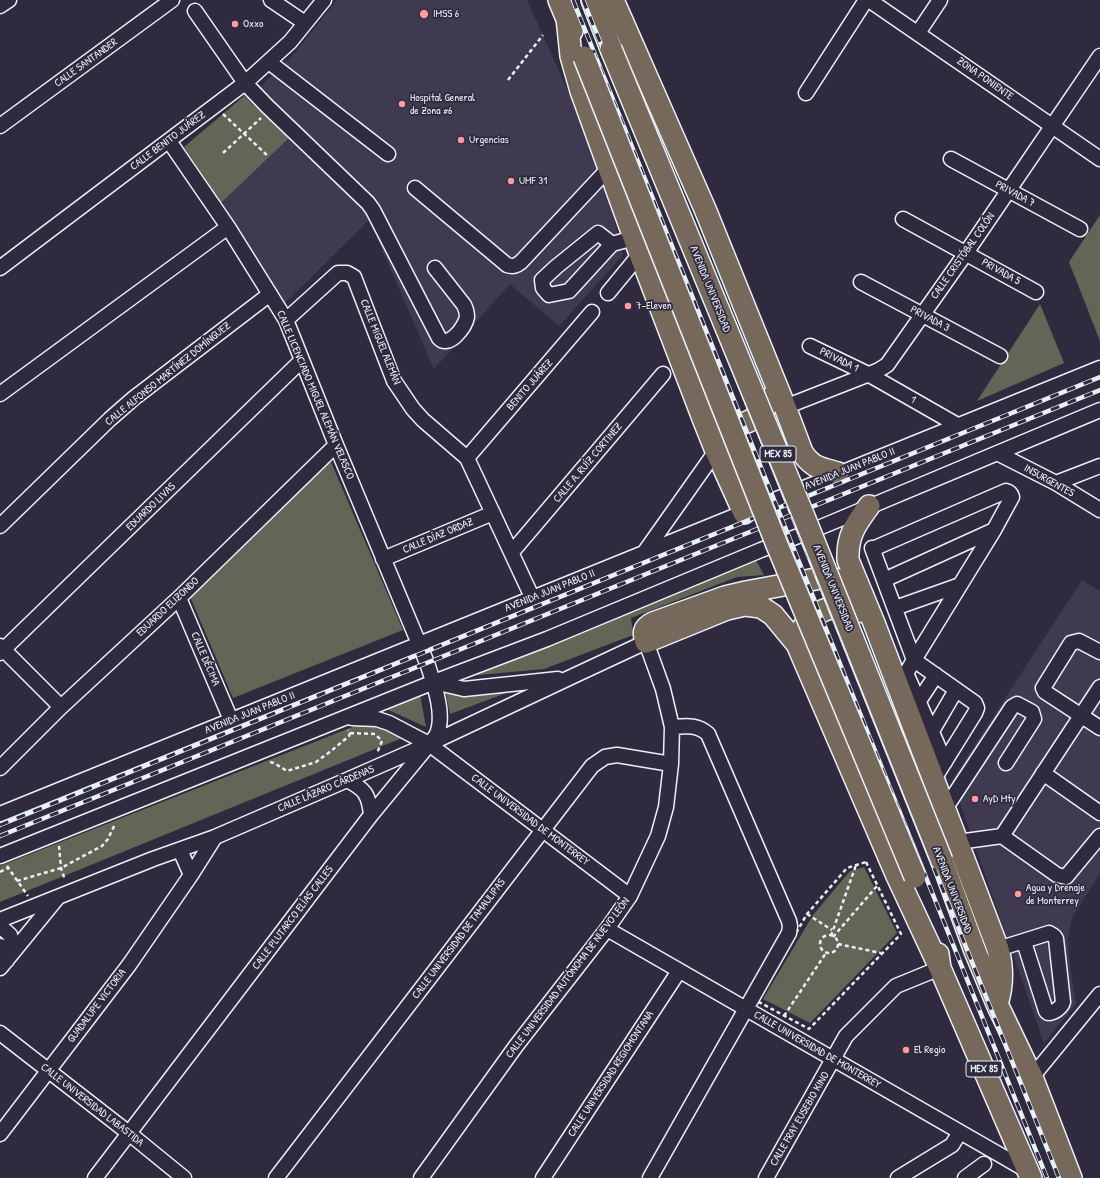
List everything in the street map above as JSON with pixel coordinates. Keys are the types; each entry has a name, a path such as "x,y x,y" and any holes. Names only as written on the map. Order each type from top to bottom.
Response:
{"highway":[{"name":"AVENIDA UNIVERSIDAD","path":"592,0 805,519 942,861 975,951 997,1004 1032,1077 1070,1178"},
{"path":"613,0 705,210 802,452 805,458 816,467 838,473"},
{"path":"563,9 571,56 576,73 637,246 716,451 744,513"},
{"name":"MEX 85","path":"563,9 584,57 777,545 915,877 937,940 940,968 1029,1174"},
{"path":"704,421 719,426 735,426 750,421 762,411 771,398 775,382"},
{"path":"868,506 849,538 847,549 848,560 874,622 902,679 939,771 945,809 998,949 1002,977 997,1004"},
{"path":"863,596 850,585 827,578 746,592 725,597 648,625 644,630 644,634 646,642 727,609 745,606 761,608 773,614 797,644 897,876 940,968"},
{"path":"797,644 804,625 814,616 831,608 847,609 863,614 874,622"}],"street":[{"path":"0,6 9,0"},
{"name":"CALLE SANTANDER","path":"0,126 172,0"},
{"path":"271,0 305,23"},
{"name":"CALLE BENITO JUÁREZ","path":"2,263 169,141 245,83 290,42 324,0"},
{"path":"806,93 866,0"},
{"name":"ZONA PONIENTE","path":"869,0 1100,159"},
{"path":"918,33 940,0"},
{"path":"195,11 245,83 368,203 439,338 448,342 464,324 467,317 466,310 464,305 435,268"},
{"name":"CALLE CRISTÓBAL COLÓN","path":"785,407 877,371 887,365 966,253 1100,56"},
{"path":"269,62 388,154"},
{"name":"CALLE LICENCIADO MIGUEL ALEMÁN VELASCO","path":"169,141 228,227 286,320 383,559 420,644"},
{"name":"PRIVADA 7","path":"951,159 1080,228"},
{"path":"415,188 507,264 517,266 609,168"},
{"name":"PRIVADA 5","path":"903,219 1036,292"},
{"path":"0,394 228,227"},
{"path":"608,294 637,246 612,244 598,233 542,280 543,288 549,295 569,291 612,244"},
{"name":"CALLE MIGUEL ALEMÁN","path":"286,320 338,273 347,273 354,277 394,381 413,409 423,420 467,458 512,552 532,598"},
{"name":"PRIVADA 3","path":"861,282 1000,356"},
{"name":"CALLE ALFONSO MARTÍNEZ DOMÍNGUEZ","path":"0,526 125,406 270,294"},
{"name":"BENITO JUÁREZ","path":"467,458 592,312"},
{"name":"PRIVADA 1","path":"810,346 868,374"},
{"name":"EDUARDO LIVAS","path":"1,650 302,360"},
{"name":"AVENIDA JUAN PABLO II","path":"0,814 1100,368"},
{"name":"CALLE A. RUÍZ CORTINEZ","path":"512,552 663,374"},
{"name":"1","path":"868,374 959,426"},
{"path":"0,856 434,682 547,639 761,550 819,528 868,506 1100,410"},
{"name":"EDUARDO ELIZONDO","path":"0,768 61,707 179,598 336,445"},
{"path":"644,554 716,451"},
{"name":"INSURGENTES","path":"997,453 1056,483 1100,510"},
{"path":"1056,483 1100,466"},
{"path":"902,679 914,660 994,530 1012,497 1008,492 1006,491 872,548 914,660 975,703 976,710 939,771"},
{"name":"CALLE DÍAZ ORDAZ","path":"383,559 493,513"},
{"path":"884,580 994,530"},
{"path":"895,608 960,585"},
{"name":"CALLE DÉCIMA","path":"179,598 231,720"},
{"path":"1100,652 1079,641 1071,642 1042,688 1045,692 1100,728"},
{"name":"CALLE LÁZARO CÁRDENAS","path":"0,920 153,859 215,837 348,780 429,744 646,642"},
{"name":"CALLE UNIVERSIDAD AUTÓNOMA DE NUEVO LEÓN","path":"421,1178 516,1046 607,929 630,896 658,836 666,807 671,764 672,727 663,689 646,642"},
{"name":"CALLE PLUTARCO ELÍAS CALLES","path":"95,1178 130,1134 371,815 436,736 440,725 440,714 434,682 420,644"},
{"path":"1,650 61,707"},
{"path":"914,709 936,675"},
{"path":"434,682 464,688 568,678"},
{"path":"1002,836 1100,687"},
{"path":"927,740 956,690"},
{"path":"945,809 1012,707 1017,704 1032,712 1034,719 1006,763"},
{"name":"CALLE UNIVERSIDAD DE MONTERREY","path":"340,720 365,718 383,721 429,744 542,831 630,896"},
{"path":"650,1178 790,933 789,921 708,734 699,728 692,726 672,727"},
{"name":"CALLE UNIVERSIDAD DE TAMAULIPAS","path":"276,1178 592,766 605,756 617,755 671,764"},
{"path":"1043,774 1100,813"},
{"path":"348,780 359,786 367,796 370,803 371,815"},
{"path":"958,842 1002,836 1057,875 1066,877 1100,836"},
{"name":"GUADALUPE VICTORIA","path":"0,1134 129,965 191,875 215,837"},
{"path":"180,850 191,875"},
{"path":"7,959 64,894"},
{"path":"0,926 10,935 7,959"},
{"name":"CALLE UNIVERSIDAD DE MONTERREY","path":"607,929 960,1132 1029,1174"},
{"path":"998,949 1050,934 1056,938 1063,1002 1052,1012 1048,1013 1046,1011 1024,942"},
{"path":"0,946 7,959"},
{"name":"CALLE FRAY EUSEBIO KINO","path":"766,1178 834,1060 846,1036 896,986 940,968"},
{"name":"CALLE UNIVERSIDAD REGIOMONTANA","path":"543,1178 679,971"},
{"path":"1032,1077 1100,994"},
{"name":"CALLE UNIVERSIDAD LABASTIDA","path":"0,1034 130,1134 184,1178"},
{"path":"898,1178 952,1145 960,1132"},
{"path":"965,1178 984,1164"}],"path":[{"path":"508,80 543,36"},
{"path":"218,118 228,109"},
{"path":"223,114 269,157"},
{"path":"223,153 264,115"},
{"path":"340,720 350,733"},
{"path":"270,762 287,770 316,762 331,751 350,733 375,734 382,741 369,770"},
{"path":"17,881 60,868 102,846 108,839 115,824 122,822"},
{"path":"60,832 60,868 64,894"},
{"path":"0,856 35,906"},
{"path":"866,862 877,886 901,934 809,1029 757,1001 807,914 847,868 866,862"},
{"path":"856,865 832,930 832,936 838,944 882,953"},
{"path":"0,872 9,868"},
{"path":"838,944 838,947 834,952 826,953 821,949 820,944 825,936 832,936 877,886"},
{"path":"807,914 832,930"},
{"path":"784,1016 826,953"}],"shaded area":[{"path":"337,0 527,0 573,102 610,203 623,255 559,326 510,284 434,369 369,220 285,303 221,203 289,138 244,96 259,88 293,55"},
{"path":"1082,580 1100,591 1100,873 1072,918 1068,939 1070,966 1076,1004 1044,1043 952,780"}],"green space":[{"path":"244,96 289,138 221,203 184,147"},
{"path":"1100,215 1100,341 1069,262"},
{"path":"1040,304 1064,363 977,401"},
{"path":"328,455 403,630 233,698 189,594"},
{"path":"753,555 764,575 737,577 631,618 633,635 544,669 467,676"},
{"path":"533,683 450,714 446,694"},
{"path":"420,695 426,727 384,708"},
{"path":"373,719 407,736 0,902 0,866"},
{"path":"864,867 897,933 810,1023 763,999 813,915 850,871"}],"railway":[{"path":"573,0 1047,1178"},
{"path":"583,0 1059,1178"},
{"path":"0,825 1100,377"},
{"path":"0,836 1100,390"}],"place":[{"name":"IMSS 6","path":"424,14"},
{"name":"Oxxo","path":"235,24"},
{"name":"Hospital General de Zona #6","path":"402,104"},
{"name":"Urgencias","path":"461,140"},
{"name":"UMF 31","path":"511,181"},
{"name":"7-Eleven","path":"628,306"},
{"name":"AyD Mty","path":"975,799"},
{"name":"Agua y Drenaje de Monterrey","path":"1018,894"},
{"name":"El Regio","path":"906,1050"}]}
